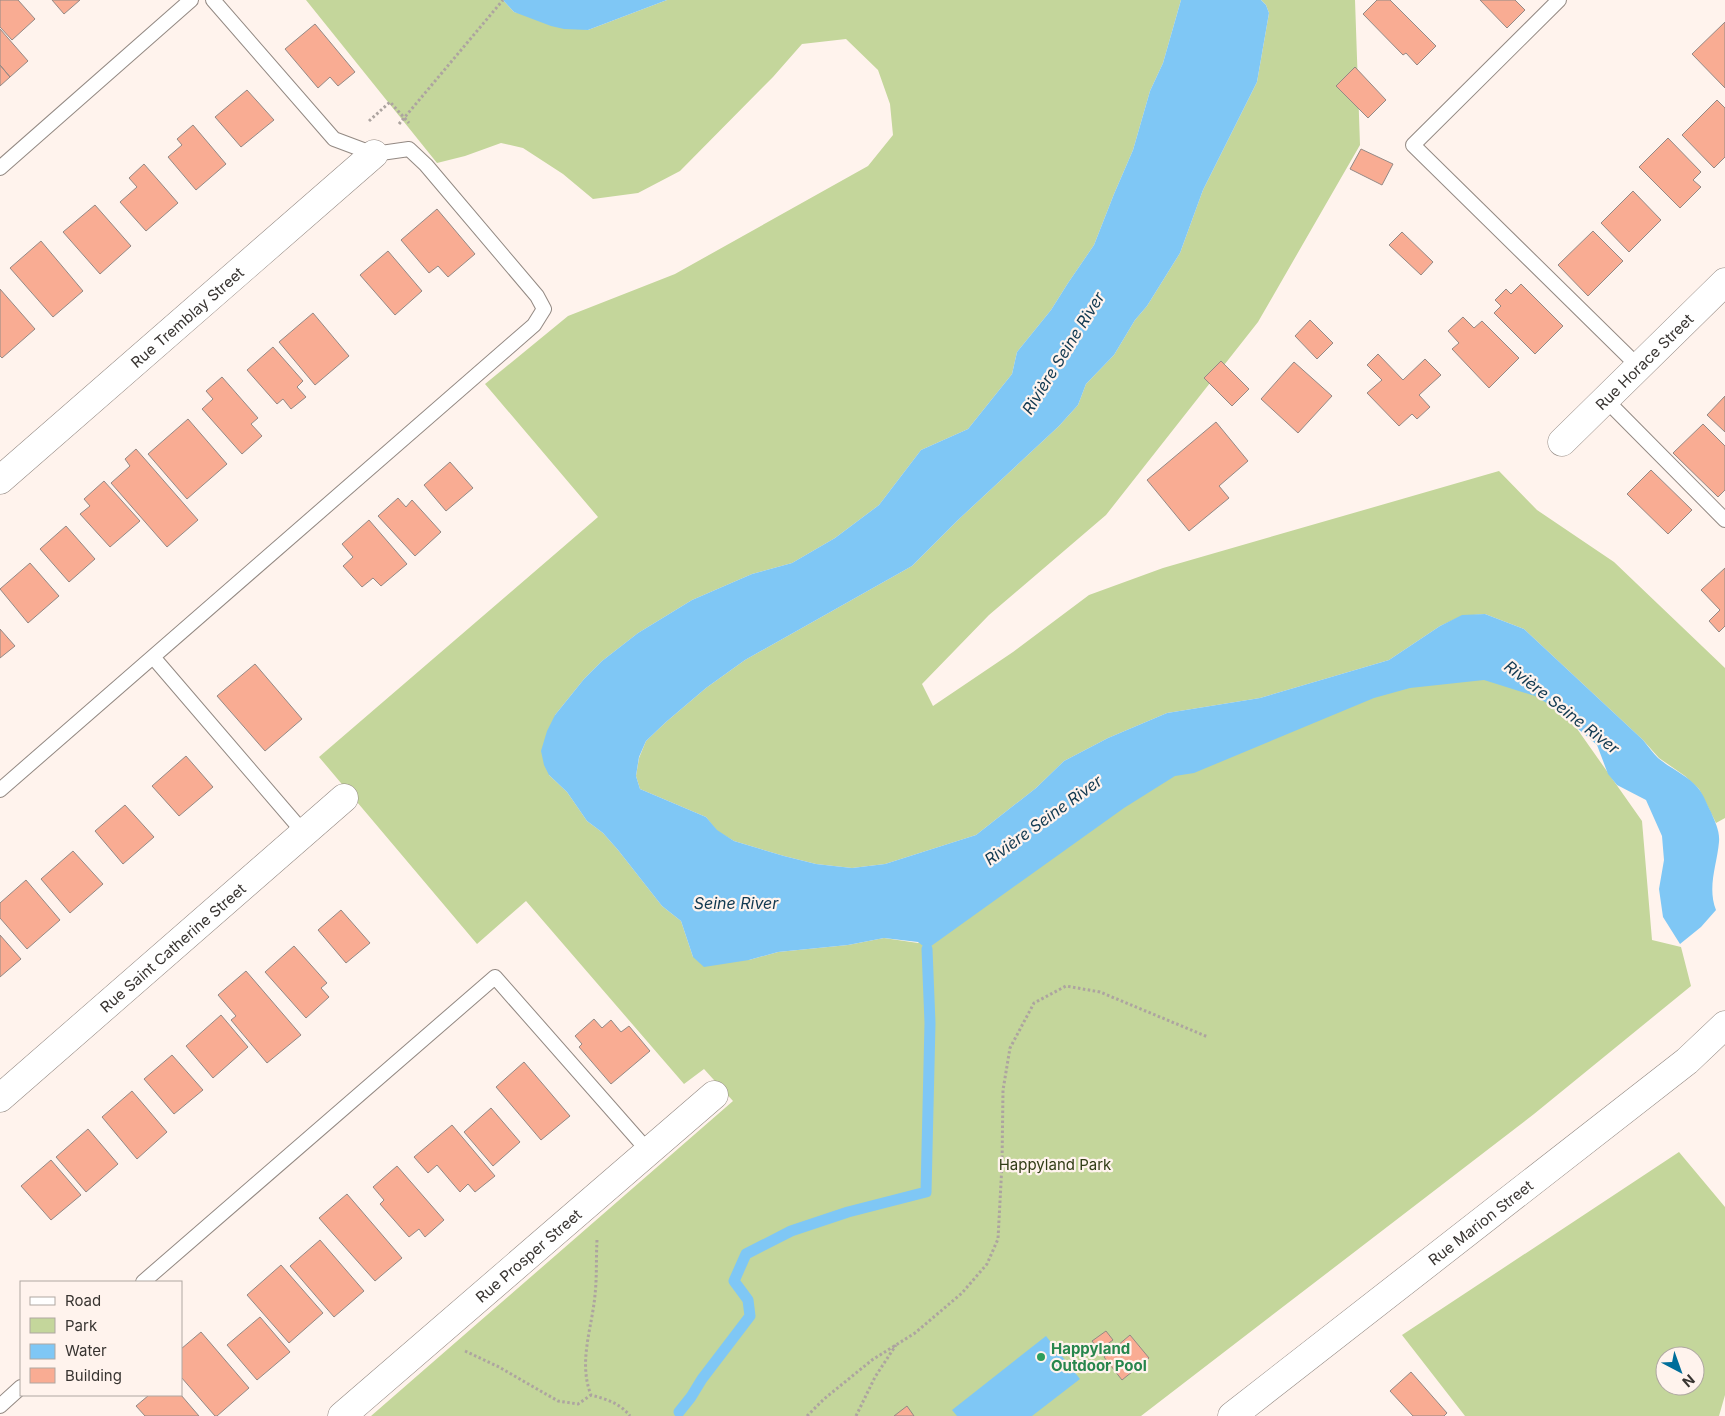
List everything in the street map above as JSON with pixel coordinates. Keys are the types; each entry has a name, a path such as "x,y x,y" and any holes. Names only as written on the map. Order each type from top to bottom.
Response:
{"street":[{"name":"Rue Tremblay Street","path":"0,480 374,154"},
{"name":"Rue Horace Street","path":"1562,442 1725,282"},
{"name":"Rue Saint Catherine Street","path":"0,1098 344,798"},
{"name":"Rue Marion Street","path":"1232,1416 1687,1061 1725,1025"},
{"name":"Rue Prosper Street","path":"342,1416 714,1095"}],"lane":[{"path":"0,168 191,0"},
{"path":"0,790 534,325 544,309 537,296 426,165 409,149 374,154 334,139 213,0"},
{"path":"1551,3 1413,145 1639,367"},
{"path":"1606,400 1725,520"},
{"path":"152,657 304,833"},
{"path":"144,1281 495,977 648,1152"},
{"path":"0,1406 20,1388"}],"path":[{"path":"427,91 502,0"},
{"path":"807,1416 824,1399 872,1360 915,1332 962,1293 987,1264 998,1239 1003,1090 1010,1048 1034,1003 1066,986 1100,992 1208,1037"},
{"path":"582,1209 597,1228 595,1296 588,1336 586,1381 591,1395"},
{"path":"431,1340 470,1353 499,1367 558,1401 578,1404 591,1395"},
{"path":"856,1416 876,1377 897,1343"},
{"path":"591,1395 609,1400 625,1409 630,1416"}],"green space":[{"name":"Happyland Park","path":"306,0 503,0 514,12 588,30 667,0 1181,0 1163,63 1150,91 1133,150 1094,245 1051,310 1017,352 1012,374 968,429 921,450 879,505 835,538 792,563 752,574 692,600 638,633 602,661 584,679 555,715 549,775 567,792 587,821 603,833 618,850 662,906 681,921 693,957 749,960 778,952 848,945 884,938 918,943 1162,773 1410,677 1542,679 1642,821 1652,940 1681,947 1691,986 1534,1114 1141,1416 371,1416 733,1101 704,1069 684,1084 526,901 477,944 319,757 598,517 485,384 568,316 675,274 868,166 893,135 890,104 878,70 846,39 802,44 773,77 680,171 638,193 593,199 563,174 523,148 501,143 465,156 437,163"},
{"path":"1261,0 1355,0 1360,145 1258,322 1106,515 989,615 922,684 933,706 1013,652 1089,595 1163,568 1499,471 1537,510 1614,562 1725,668 1725,818 1716,823 1699,789 1685,776 1659,758 1643,740 1524,629 1485,614 1462,616 1440,626 1389,660 1260,698 1167,713 1108,738 1064,761 1036,788 976,835 885,864 852,868 816,864 734,841 717,831 706,817 640,789 636,776 639,758 646,741 666,722 706,688 745,660 912,566 958,520 1059,426 1078,405 1086,384 1114,355 1180,253 1203,190 1257,82 1269,13 1266,5"},
{"path":"1679,1152 1725,1207 1725,1395 1719,1416 1465,1416 1402,1335"}],"water":[{"path":"503,0 667,0 588,30 564,29 551,26 514,12"},
{"name":"Seine River","path":"1181,0 1261,0 1266,5 1269,13 1257,82 1203,190 1180,253 1114,355 1086,384 1078,405 1059,426 958,520 912,566 745,660 706,688 666,722 646,741 639,757 636,776 640,789 706,817 717,830 734,841 816,864 852,868 885,864 976,835 1036,788 1064,761 1108,738 1167,713 1260,698 1389,660 1440,626 1462,615 1485,614 1524,629 1643,740 1658,758 1689,779 1698,788 1711,812 1719,834 1712,884 1713,901 1716,910 1701,927 1680,944 1663,917 1659,889 1664,860 1662,836 1646,800 1617,785 1608,774 1597,745 1550,705 1535,696 1484,680 1410,688 1374,698 1194,773 1175,776 1124,808 927,949 918,942 884,938 848,945 778,952 749,960 704,967 693,957 681,921 662,906 618,850 603,833 587,821 567,792 549,775 544,765 541,751 547,731 555,715 584,679 602,661 638,633 692,600 752,574 792,563 835,538 879,505 921,450 968,429 1012,374 1017,352 1051,310 1094,245 1133,150 1150,91 1163,63"},
{"name":"Happyland Outdoor Pool","path":"1046,1336 1080,1379 1032,1416 957,1416 952,1410"}],"building":[{"path":"0,0 18,0 35,19 12,40 0,27"},
{"path":"52,0 80,0 64,14"},
{"path":"1377,0 1390,0 1436,46 1417,65 1406,53 1403,55 1363,14"},
{"path":"1480,0 1515,0 1525,10 1507,28"},
{"path":"1725,22 1725,88 1692,54"},
{"path":"315,24 355,72 338,86 330,77 318,88 285,49"},
{"path":"0,29 28,61 10,77 0,65"},
{"path":"0,65 10,77 0,86"},
{"path":"1355,67 1386,100 1368,118 1336,86"},
{"path":"247,90 274,120 241,147 215,117"},
{"path":"1717,100 1725,108 1725,157 1714,168 1682,135"},
{"path":"193,125 226,164 196,190 168,157 182,145 177,139"},
{"path":"1668,138 1701,172 1693,180 1701,187 1680,208 1639,167"},
{"path":"1361,149 1393,164 1382,185 1350,169"},
{"path":"144,164 178,203 146,231 120,202 137,187 129,178"},
{"path":"1633,191 1661,220 1629,252 1601,223"},
{"path":"95,205 131,246 100,274 63,232"},
{"path":"437,209 475,254 448,277 438,266 429,273 401,240"},
{"path":"1593,231 1623,261 1588,296 1558,265"},
{"path":"1402,232 1433,262 1421,275 1389,245"},
{"path":"41,241 83,291 53,317 10,268"},
{"path":"388,251 422,291 395,315 360,275"},
{"path":"1521,284 1563,326 1535,354 1494,313 1501,306 1495,300 1506,289 1511,294"},
{"path":"0,289 35,329 2,358 0,356"},
{"path":"313,313 349,356 315,385 279,342"},
{"path":"1463,317 1474,328 1482,321 1519,358 1489,388 1452,349 1459,343 1448,331"},
{"path":"1310,320 1333,343 1317,359 1295,336"},
{"path":"273,347 303,381 297,387 306,397 291,409 283,399 277,404 247,370"},
{"path":"1378,354 1403,380 1425,359 1441,375 1419,395 1430,407 1417,419 1412,414 1399,426 1367,393 1382,380 1367,365"},
{"path":"1221,361 1249,389 1232,406 1204,378"},
{"path":"1294,362 1332,396 1298,433 1261,399"},
{"path":"222,377 258,418 251,424 262,436 242,454 202,409 213,399 206,391"},
{"path":"1725,396 1725,432 1707,415"},
{"path":"188,419 227,464 187,499 148,454"},
{"path":"1216,422 1248,461 1219,486 1229,498 1189,531 1147,480"},
{"path":"1703,424 1725,446 1725,490 1718,497 1673,453"},
{"path":"136,449 198,520 167,547 111,483 130,466 125,459"},
{"path":"450,462 473,488 446,511 424,485"},
{"path":"1651,470 1692,510 1668,534 1627,494"},
{"path":"104,481 140,521 110,547 80,514 90,506 84,499"},
{"path":"398,498 406,507 412,500 441,532 415,556 378,516"},
{"path":"369,520 407,564 381,586 373,578 362,587 343,566 353,557 342,544"},
{"path":"66,526 95,559 69,582 40,549"},
{"path":"30,563 59,596 28,623 0,589"},
{"path":"1725,568 1725,626 1719,632 1709,621 1720,610 1701,590"},
{"path":"0,629 15,646 0,658"},
{"path":"255,664 302,719 265,751 217,696"},
{"path":"186,756 213,787 179,816 152,786"},
{"path":"125,805 154,837 123,864 95,831"},
{"path":"73,851 103,884 70,913 41,879"},
{"path":"26,880 60,920 27,949 0,918 0,903"},
{"path":"341,910 370,943 346,963 318,930"},
{"path":"0,935 21,959 0,977"},
{"path":"294,946 327,983 321,988 329,997 306,1018 265,972"},
{"path":"246,971 301,1035 267,1063 231,1020 236,1016 218,995"},
{"path":"221,1015 248,1047 213,1078 186,1046"},
{"path":"594,1019 602,1028 611,1020 621,1032 629,1026 650,1051 611,1084 579,1047 582,1044 575,1036"},
{"path":"172,1055 203,1090 174,1114 144,1079"},
{"path":"524,1062 570,1116 541,1140 496,1087"},
{"path":"132,1091 167,1132 137,1159 102,1117"},
{"path":"491,1108 520,1142 493,1166 464,1132"},
{"path":"452,1125 495,1176 475,1192 468,1184 460,1192 437,1165 428,1173 414,1157"},
{"path":"88,1129 118,1164 86,1192 56,1157"},
{"path":"51,1160 81,1195 51,1220 21,1186"},
{"path":"397,1166 444,1220 425,1237 419,1229 409,1237 380,1204 384,1200 373,1187"},
{"path":"347,1194 402,1258 375,1281 319,1218"},
{"path":"320,1240 364,1291 334,1317 290,1266"},
{"path":"281,1265 323,1313 289,1343 247,1295"},
{"path":"260,1317 290,1352 257,1380 227,1345"},
{"path":"1106,1331 1113,1340 1099,1350 1092,1341"},
{"path":"201,1332 249,1388 215,1416 182,1378 182,1348"},
{"path":"1130,1335 1149,1358 1122,1380 1104,1357"},
{"path":"1411,1372 1447,1413 1444,1416 1413,1416 1390,1391"},
{"path":"148,1396 182,1396 199,1416 145,1416 136,1406"},
{"path":"907,1406 914,1416 894,1416"}],"waterway":[{"path":"679,1412 750,1316 748,1300 734,1281 746,1254 791,1231 848,1212 926,1192 930,1023 927,949"}],"place":[{"name":"Happyland Outdoor Pool","path":"1041,1357"}],"water label":[{"name":"Rivière Seine River","path":"1063,353"},
{"name":"Rivière Seine River","path":"1562,707"},
{"name":"Rivière Seine River","path":"1043,820"}]}
